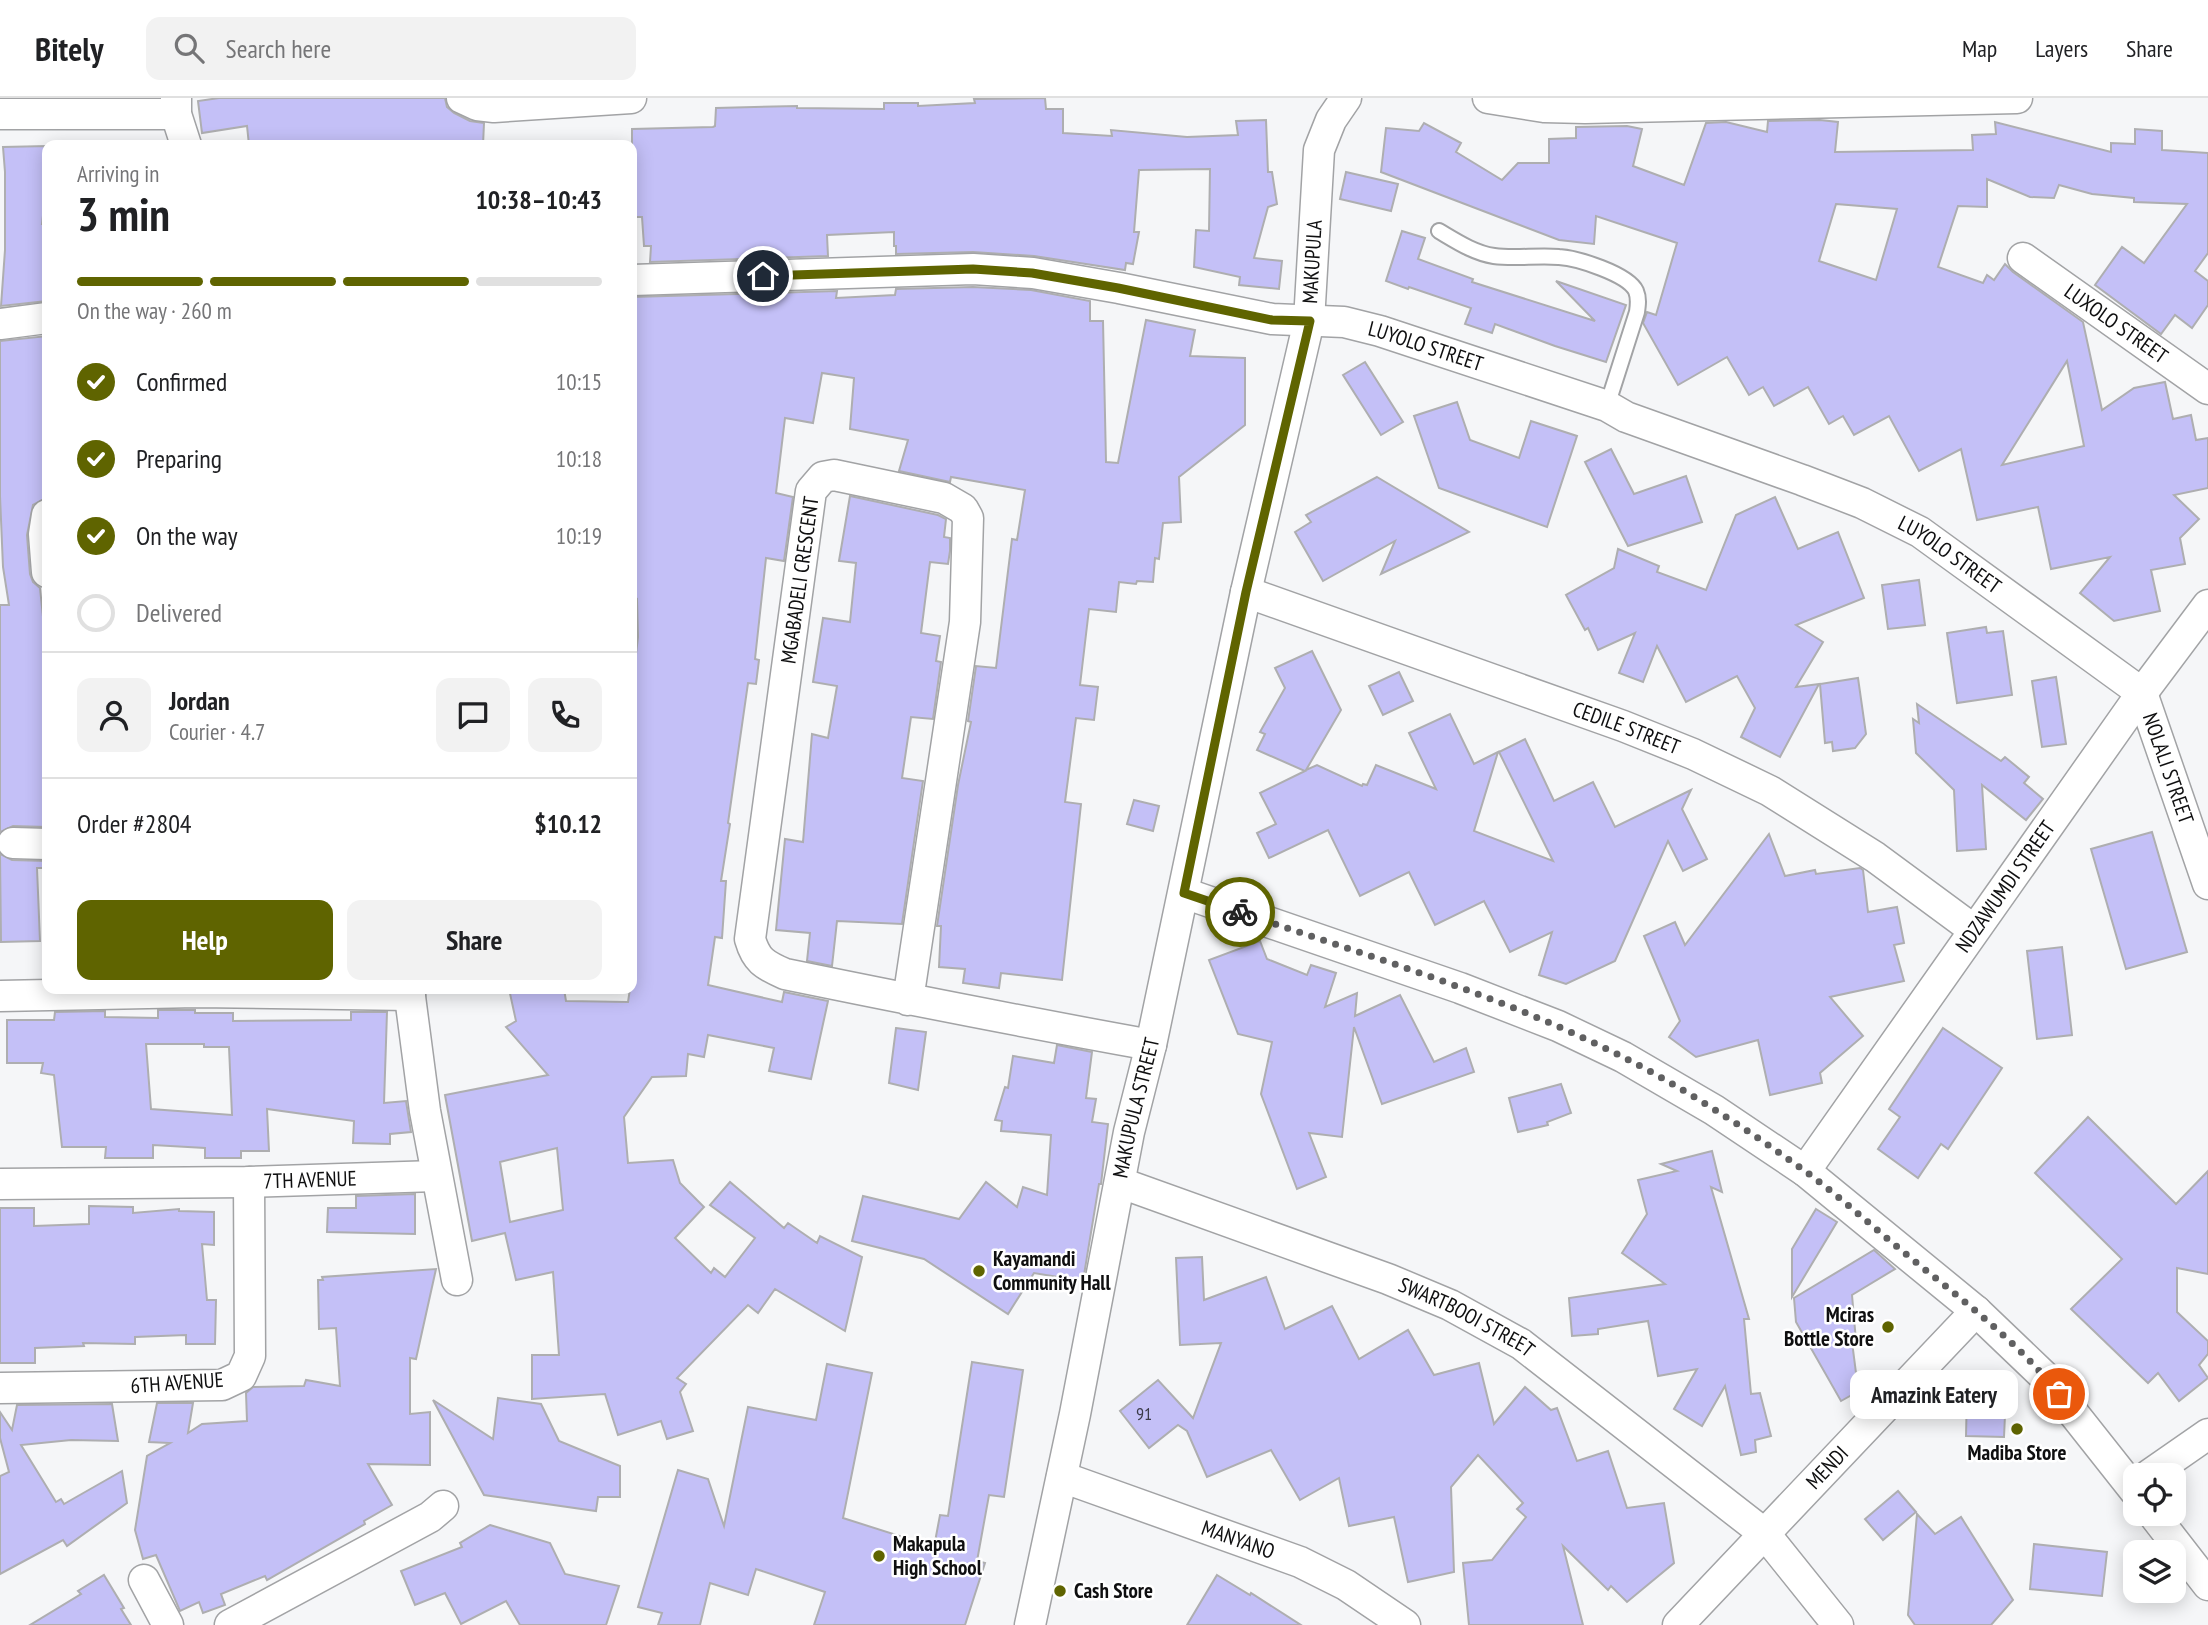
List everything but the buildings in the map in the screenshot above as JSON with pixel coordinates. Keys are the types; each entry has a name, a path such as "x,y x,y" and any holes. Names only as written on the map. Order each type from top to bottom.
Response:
{"street":[{"path":"462,98 477,105 494,107 629,98"},
{"name":"MAKUPULA","path":"1246,592 1310,321 1317,161 1322,139 1346,98"},
{"path":"1488,98 1545,107 1585,108 2017,98"},
{"path":"0,114 176,106 185,140"},
{"name":"LUXOLO STREET","path":"2023,258 2208,389"},
{"name":"LUYOLO STREET","path":"637,280 973,269 1032,273 1272,320 1344,321 1607,406 1626,417 1701,442 1862,503 1920,532 2142,693"},
{"path":"0,324 42,319"},
{"name":"MGABADELI CRESCENT","path":"908,1000 965,622 968,519 963,509 944,498 834,475 822,477 811,491 750,939 754,954 785,974 908,1000 1151,1045"},
{"name":"MAKUPULA STREET","path":"1030,1625 1062,1477 1129,1132 1184,893 1246,592"},
{"name":"CEDILE STREET","path":"1246,592 1623,726 1693,754 1770,791 1875,857 1974,930"},
{"name":"NDZAWUMDI STREET","path":"1805,1171 2142,693 2208,605"},
{"name":"NOLALI STREET","path":"2142,693 2208,884"},
{"path":"13,844 42,844"},
{"path":"1184,893 1460,988 1558,1026 1623,1057 1714,1110 1805,1171 1976,1311 2044,1376 2123,1468"},
{"path":"0,996 98,994"},
{"path":"410,994 425,1111 457,1280"},
{"name":"7TH AVENUE","path":"0,1184 249,1182 436,1176"},
{"name":"6TH AVENUE","path":"0,1388 222,1384 241,1376 250,1356 249,1182"},
{"name":"SWARTBOOI STREET","path":"1121,1183 1388,1279 1483,1321 1521,1344 1765,1534 1838,1625"},
{"name":"MENDI","path":"1678,1625 1976,1311"},
{"path":"2168,1463 2208,1434"},
{"name":"MANYANO","path":"1062,1477 1300,1562 1346,1585 1405,1625"},
{"path":"230,1625 430,1517 443,1506"},
{"path":"2162,1526 2208,1585"},
{"path":"144,1580 168,1625"}],"lane":[{"path":"1439,231 1469,248 1492,256 1562,257 1585,263 1624,279 1636,289 1637,312 1607,406"}],"way so far":[{"path":"1240,912 1460,988 1558,1026 1623,1057 1714,1110 1805,1171 1976,1311 2044,1376 2059,1394"}],"place":[{"name":"Kayamandi Community Hall","path":"979,1271"},
{"name":"Mciras Bottle Store","path":"1888,1327"},
{"name":"Amazink Eatery","path":"2059,1394"},
{"name":"Madiba Store","path":"2017,1429"},
{"name":"Makapula High School","path":"879,1556"},
{"name":"Cash Store","path":"1060,1591"}],"route":[{"path":"763,276 973,269 1032,273 1272,320 1310,321 1246,592 1184,893 1240,912"}]}
